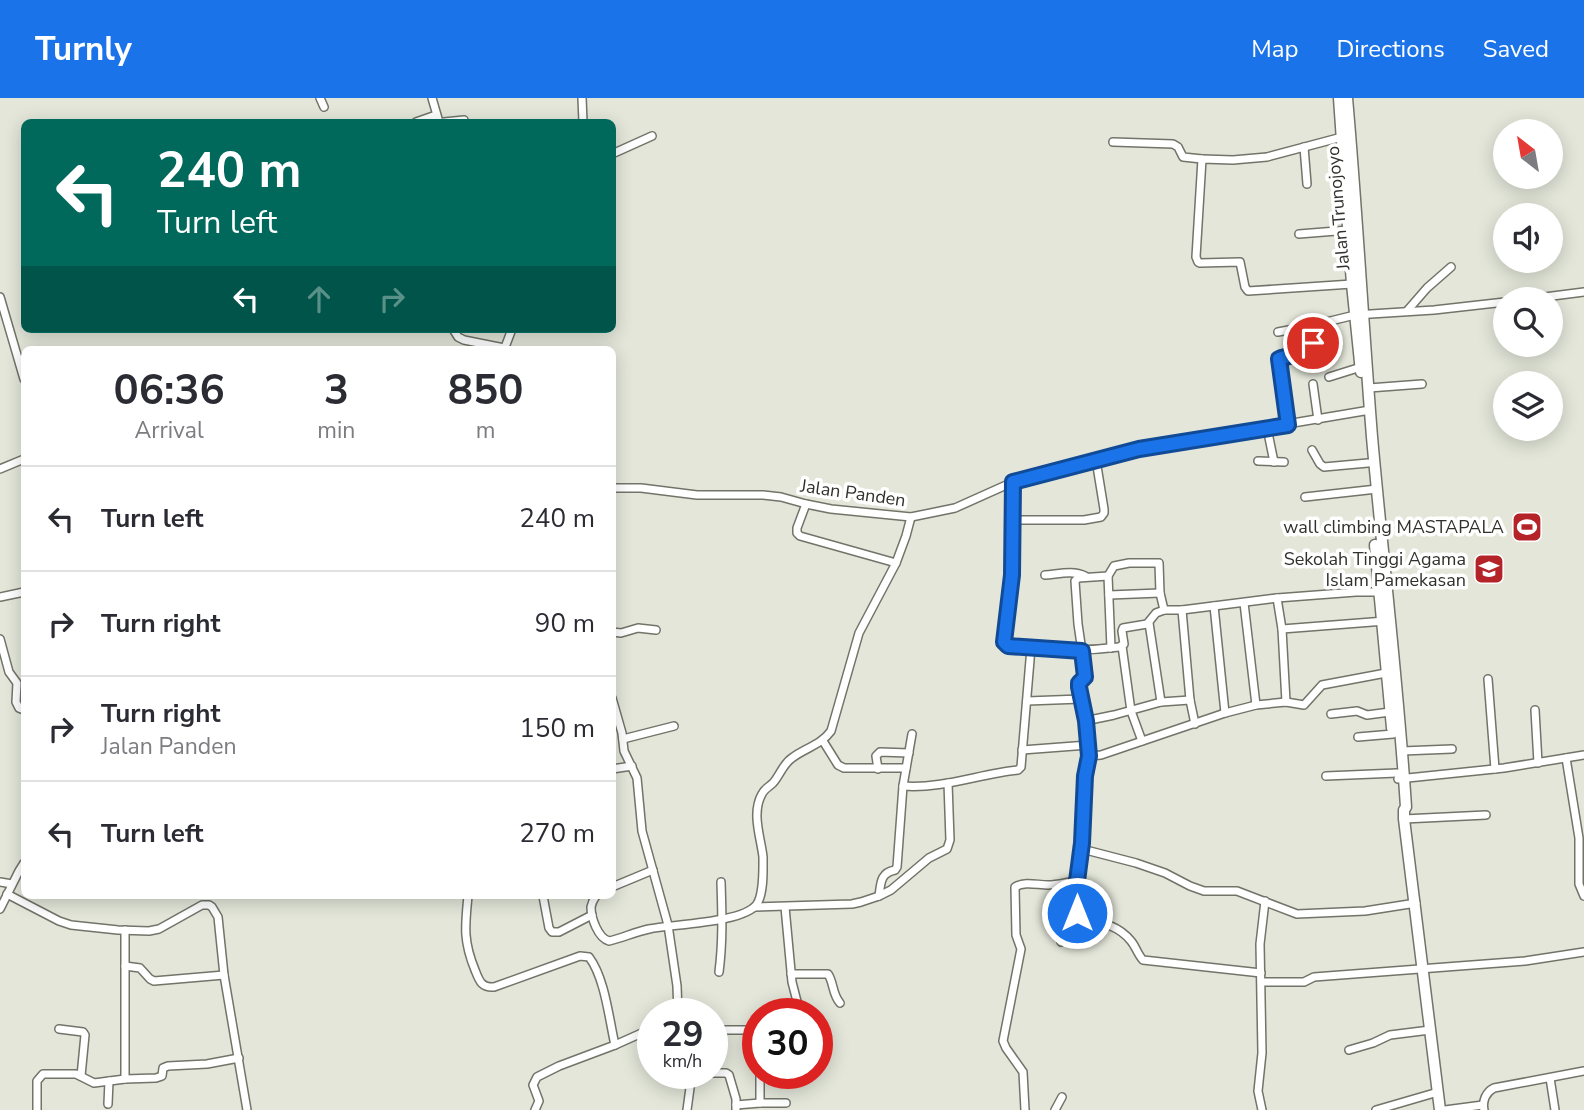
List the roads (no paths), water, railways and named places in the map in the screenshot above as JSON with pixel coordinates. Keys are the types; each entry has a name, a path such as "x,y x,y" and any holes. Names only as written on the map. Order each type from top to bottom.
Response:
{"highway":[{"name":"Jalan Trunojoyo","path":"1339,98 1352,284 1360,314"},
{"name":"Jalan Trunojoyo","path":"1347,98 1360,314"},
{"path":"1360,314 1361,367 1382,592 1402,751 1400,776"},
{"path":"1360,314 1369,388 1368,463 1374,489"},
{"path":"1385,621 1390,712 1440,1110"}],"street":[{"path":"320,98 324,107"},
{"path":"432,98 440,119"},
{"path":"582,98 583,119"},
{"path":"616,152 652,136"},
{"path":"1113,142 1173,144 1183,158 1248,160 1342,137"},
{"path":"1304,147 1307,184"},
{"path":"1202,159 1196,257 1198,262 1240,262 1245,288 1248,290 1352,284"},
{"path":"1299,234 1349,230"},
{"path":"1407,311 1427,288 1451,267"},
{"path":"1563,295 1584,292"},
{"path":"0,297 21,369"},
{"path":"1278,332 1360,314 1493,303"},
{"path":"1288,425 1279,359 1310,349 1313,343 1310,326"},
{"path":"456,333 464,340 491,346"},
{"path":"1329,377 1361,367"},
{"path":"1313,384 1318,420"},
{"path":"1369,388 1422,384"},
{"name":"Jalan Panden","path":"616,488 641,488 697,495 763,495 831,509 911,517 955,508 1013,482 1139,449 1367,411"},
{"path":"1267,428 1274,462"},
{"path":"1312,450 1324,467 1368,463"},
{"path":"0,468 21,460"},
{"path":"1013,520 1084,520 1101,517 1104,509 1096,460"},
{"path":"1258,461 1284,462"},
{"path":"1013,482 1012,575 1004,642 1008,646 1082,651 1122,646"},
{"path":"1305,497 1374,489"},
{"path":"806,504 797,527 800,536 895,563"},
{"path":"755,907 760,898 762,881 763,857 757,816 761,795 791,758 823,741 831,732 859,633 895,563 911,517"},
{"path":"1111,648 1108,576 1112,568 1117,565 1159,562 1160,593 1164,610"},
{"path":"1045,575 1080,573 1089,577"},
{"path":"1061,942 1064,934 1073,927 1077,913 1085,776 1089,756 1079,683 1085,677 1085,672 1075,581 1078,578 1108,576"},
{"path":"1142,741 1131,711 1122,646 1123,628 1145,625 1154,615 1164,610 1277,598 1382,592"},
{"path":"0,597 21,593"},
{"path":"1109,595 1160,593"},
{"path":"1277,598 1282,629 1286,702"},
{"path":"1244,603 1256,705"},
{"path":"1214,606 1225,713"},
{"path":"1182,610 1190,700 1195,724"},
{"path":"1282,629 1385,621"},
{"path":"1149,623 1161,702"},
{"path":"616,632 638,628 656,630"},
{"path":"0,639 9,672 17,682 16,702 21,709"},
{"path":"903,786 922,787 948,783 1021,767 1031,648"},
{"path":"1089,756 1101,755 1256,705 1286,702 1304,705 1322,685 1386,673"},
{"path":"1488,678 1495,769"},
{"path":"1027,701 1081,699"},
{"path":"1086,721 1161,702 1190,700"},
{"path":"616,707 624,751 638,778 641,824 668,925 677,998"},
{"path":"1535,710 1538,763"},
{"path":"1331,714 1357,711 1367,715 1390,712"},
{"path":"623,739 674,726"},
{"path":"879,896 884,875 897,867 903,786 912,734"},
{"path":"1358,737 1393,734"},
{"path":"823,741 841,767 906,768"},
{"path":"1022,750 1088,745"},
{"path":"1402,751 1452,749"},
{"path":"878,769 877,753 909,753"},
{"path":"1326,776 1400,776 1495,769 1584,755"},
{"path":"1566,758 1579,838 1579,884 1584,896"},
{"path":"616,768 632,765"},
{"path":"594,899 591,905 592,915 600,936 605,941 668,925 738,916 755,907 857,903 879,896 949,846 948,783"},
{"path":"1404,815 1486,815"},
{"path":"1082,849 1165,873 1204,891 1231,890 1297,914 1365,911 1416,903"},
{"path":"0,908 21,868"},
{"path":"616,885 653,870"},
{"path":"1025,1110 1023,1072 1003,1041 1021,949 1016,934 1015,887 1021,884 1046,885 1077,881"},
{"path":"0,882 12,884"},
{"path":"719,972 723,947 720,882"},
{"path":"7,894 71,925 125,930 159,929 202,905 209,905 214,909 219,922 224,975 247,1110"},
{"path":"468,899 465,941 483,985 494,986 576,958 589,957 600,982 615,1045"},
{"path":"544,899 552,932 559,932 592,915"},
{"path":"1262,1110 1258,1091 1262,1053 1260,944 1265,901"},
{"path":"785,907 791,974 797,998"},
{"path":"1077,913 1081,919 1108,924 1123,933 1143,960 1261,973"},
{"path":"125,930 125,1079"},
{"path":"1262,982 1304,982 1314,977 1525,961 1584,952"},
{"path":"125,966 140,968 154,981 224,975"},
{"path":"791,974 828,974 840,1003"},
{"path":"59,1029 83,1032 86,1035 80,1076"},
{"path":"1349,1049 1390,1035 1430,1030"},
{"path":"535,1110 539,1101 533,1085 537,1077 637,1035"},
{"path":"37,1110 37,1081 40,1076 47,1074 72,1074 94,1083 160,1077 163,1068 168,1066 207,1064 239,1058"},
{"path":"1446,1110 1483,1108 1487,1092 1494,1088 1584,1071"},
{"path":"728,1074 736,1108 786,1103"},
{"path":"1550,1078 1555,1110"},
{"path":"108,1104 109,1081"},
{"path":"687,1110 691,1089"},
{"path":"760,1089 760,1104"},
{"path":"1376,1110 1438,1092"},
{"path":"1055,1110 1062,1097"}],"place":[{"name":"wall climbing MASTAPALA","path":"1527,527"},
{"name":"Sekolah Tinggi Agama Islam Pamekasan","path":"1489,569"}]}
